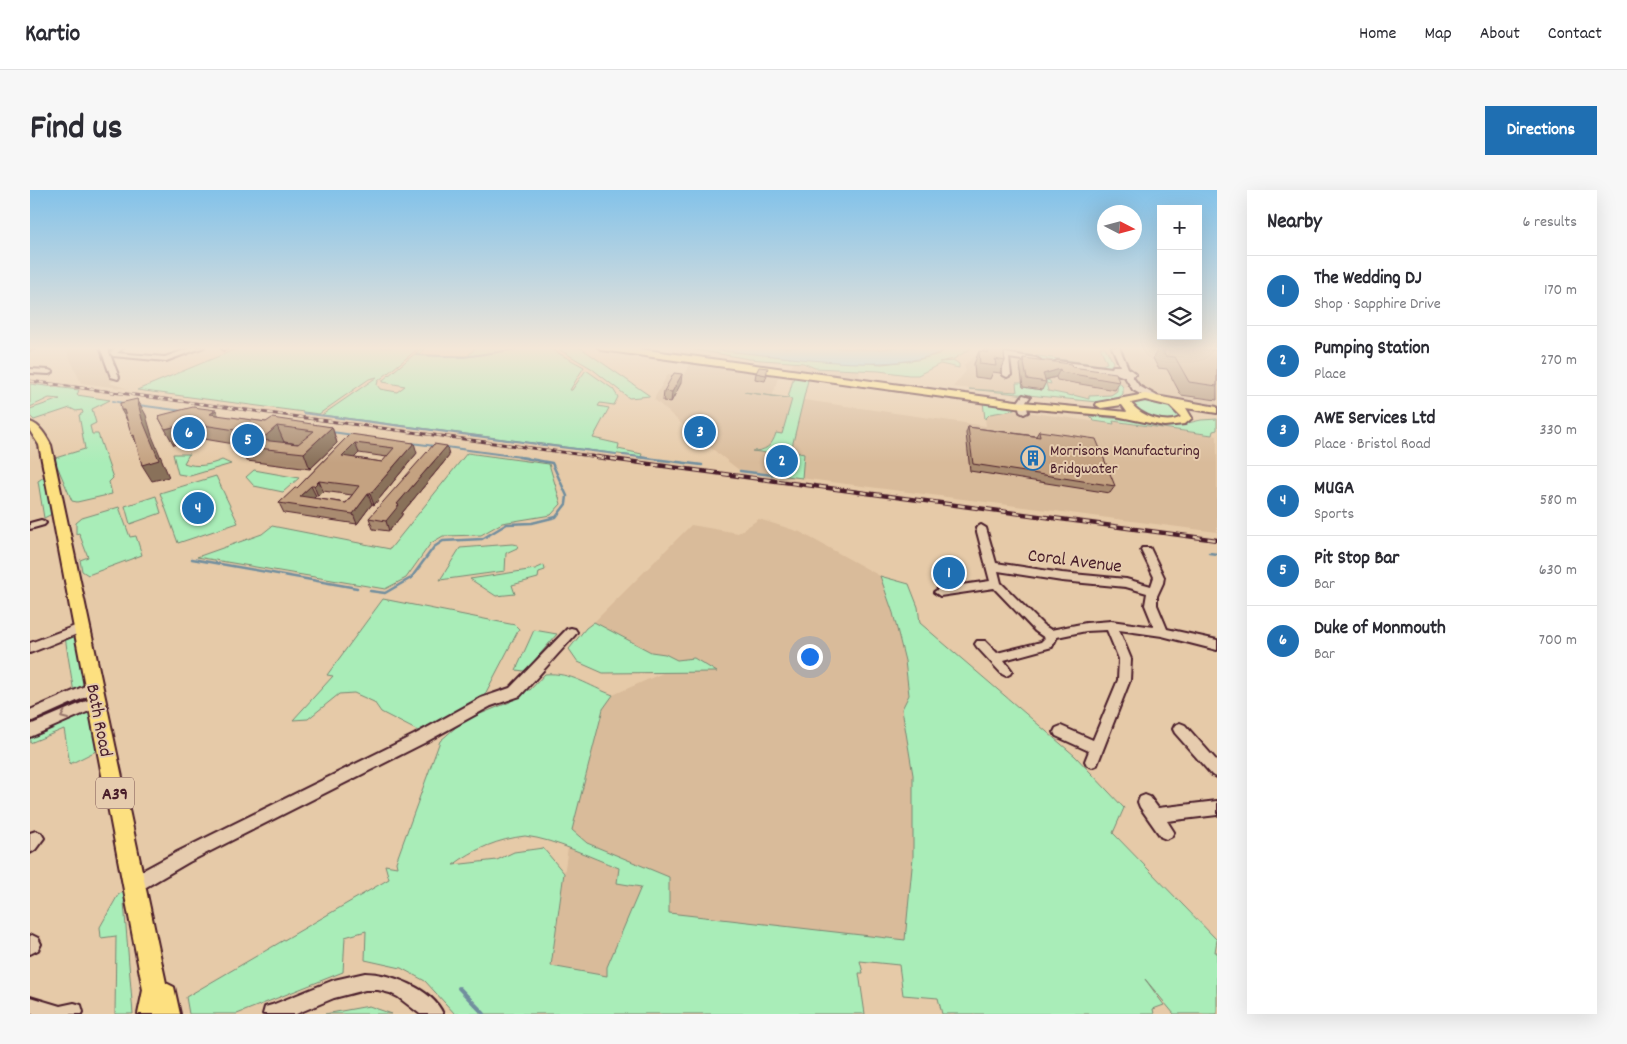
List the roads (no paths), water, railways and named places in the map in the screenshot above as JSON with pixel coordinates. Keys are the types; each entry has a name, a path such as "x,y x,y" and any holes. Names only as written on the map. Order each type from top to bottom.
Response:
{"main road":[{"path":"881,385 1025,405 1116,413 1166,423 1217,418"},
{"path":"1025,405 1108,405 1139,397 1217,410"},
{"path":"1128,400 1127,406 1129,409 1146,418"},
{"path":"1166,401 1182,409 1187,415 1186,420"},
{"name":"Bath Road","path":"30,425 40,435 44,445 83,627 121,826 135,884 154,990 165,996 168,1014"},
{"path":"150,1014 154,990"}],"street":[{"path":"1127,385 1130,391 1128,400"},
{"path":"1134,385 1154,398"},
{"path":"30,526 41,523"},
{"path":"980,528 996,584 1039,628 1051,636 1086,627 1111,625 1162,632 1217,645"},
{"path":"1146,550 1159,577 1153,591 1151,605 1162,632"},
{"name":"Coral Avenue","path":"991,566 1126,583 1153,591"},
{"path":"940,592 996,584"},
{"path":"1062,732 1094,754 1124,680 1125,659 1111,625"},
{"path":"30,648 83,627"},
{"path":"135,884 183,857 419,739 486,702 515,692 571,632"},
{"path":"995,658 1043,646 1048,644 1051,636"},
{"path":"981,644 1006,671"},
{"path":"30,716 96,694"},
{"path":"30,731 96,694"},
{"path":"1180,729 1215,766"},
{"path":"1145,802 1166,832"},
{"path":"1155,816 1217,808"},
{"path":"272,1014 352,982 370,980 394,984 407,991 434,1014"},
{"path":"295,1014 312,998"},
{"path":"30,1006 64,1013"}],"waterway":[{"path":"113,401 123,403"},
{"path":"138,405 183,411"},
{"path":"303,413 537,444"},
{"path":"332,432 353,435"},
{"path":"411,443 435,446"},
{"path":"536,444 616,454"},
{"path":"446,447 528,458"},
{"path":"623,455 648,458"},
{"path":"370,591 385,593 411,578 434,547 443,541 482,539 507,524 532,523 556,517 566,504 567,496 552,463 519,457"},
{"path":"638,457 702,465"},
{"path":"740,471 772,475"},
{"path":"1209,553 1217,554"},
{"path":"192,559 357,588"},
{"path":"459,988 484,1014"}],"railway":[{"path":"63,385 606,458"},
{"path":"597,457 1217,540"}],"place":[{"name":"AWE Services Ltd","path":"700,432"},
{"name":"Duke of Monmouth","path":"189,433"},
{"name":"Pit Stop Bar","path":"248,440"},
{"name":"Morrisons Manufacturing Bridgwater","path":"1033,458"},
{"name":"Pumping Station","path":"782,461"},
{"name":"MUGA","path":"198,508"},
{"name":"The Wedding DJ","path":"949,573"}]}
